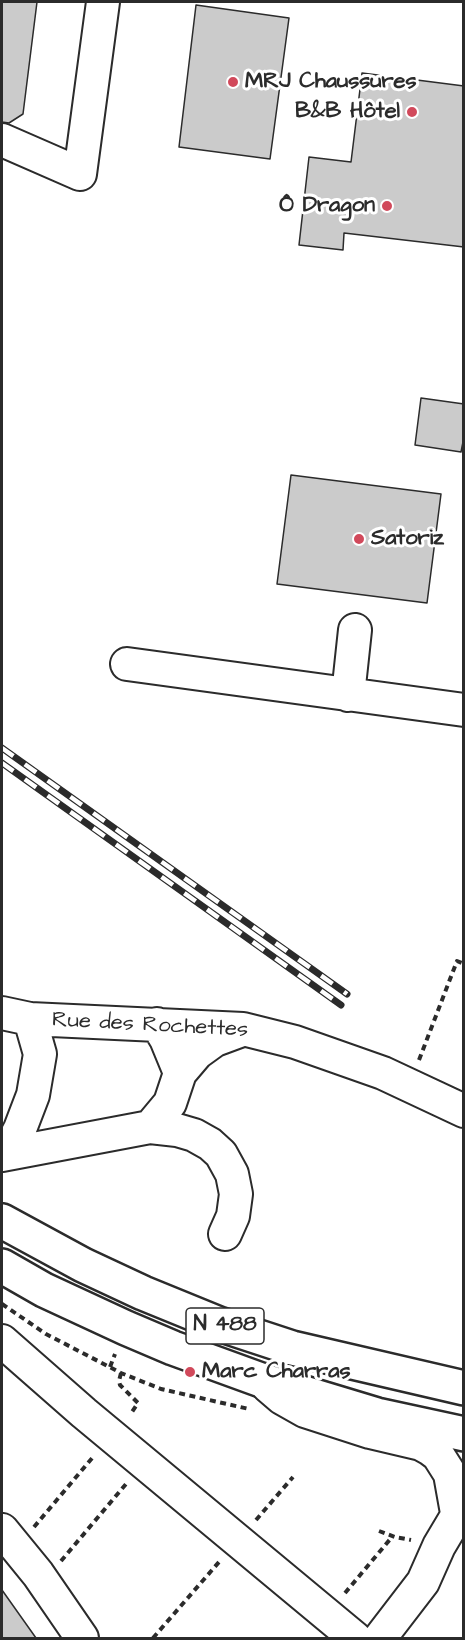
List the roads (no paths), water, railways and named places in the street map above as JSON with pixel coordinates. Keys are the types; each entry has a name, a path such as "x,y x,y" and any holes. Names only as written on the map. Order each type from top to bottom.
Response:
{"main road":[{"name":"N 488","path":"2,1221 93,1269 219,1324 292,1348 464,1388"},
{"name":"N 488","path":"2,1266 44,1290 173,1348 256,1395 377,1415 464,1434"},
{"path":"256,1395 322,1381 464,1408"}],"street":[{"path":"2,140 80,174 103,2"},
{"path":"348,695 355,630"},
{"path":"127,664 464,710"},
{"path":"4,1155 20,1129 33,1095 40,1054 16,1016"},
{"name":"Rue des Rochettes","path":"16,1016 243,1029 296,1042 383,1073 464,1111"},
{"path":"157,1024 180,1073"},
{"path":"150,1127 170,1103 180,1073 197,1053 216,1040 243,1029"},
{"path":"4,1155 150,1127 177,1130 194,1135 210,1144 221,1154 232,1174 236,1194 233,1216 225,1234"},
{"path":"2,1341 38,1375 355,1638"},
{"path":"256,1395 282,1398 305,1410 370,1432 421,1444 438,1455 450,1474 460,1509 423,1582 380,1638"},
{"path":"16,1531 38,1574 82,1638"}],"railway":[{"path":"2,748 347,994"},
{"path":"2,763 341,1005"}],"place":[{"name":"MRJ Chaussures","path":"233,82"},
{"name":"B&B Hôtel","path":"412,112"},
{"name":"Ô Dragon","path":"387,206"},
{"name":"Satoriz","path":"359,539"},
{"name":"Marc Charras","path":"190,1372"}]}
